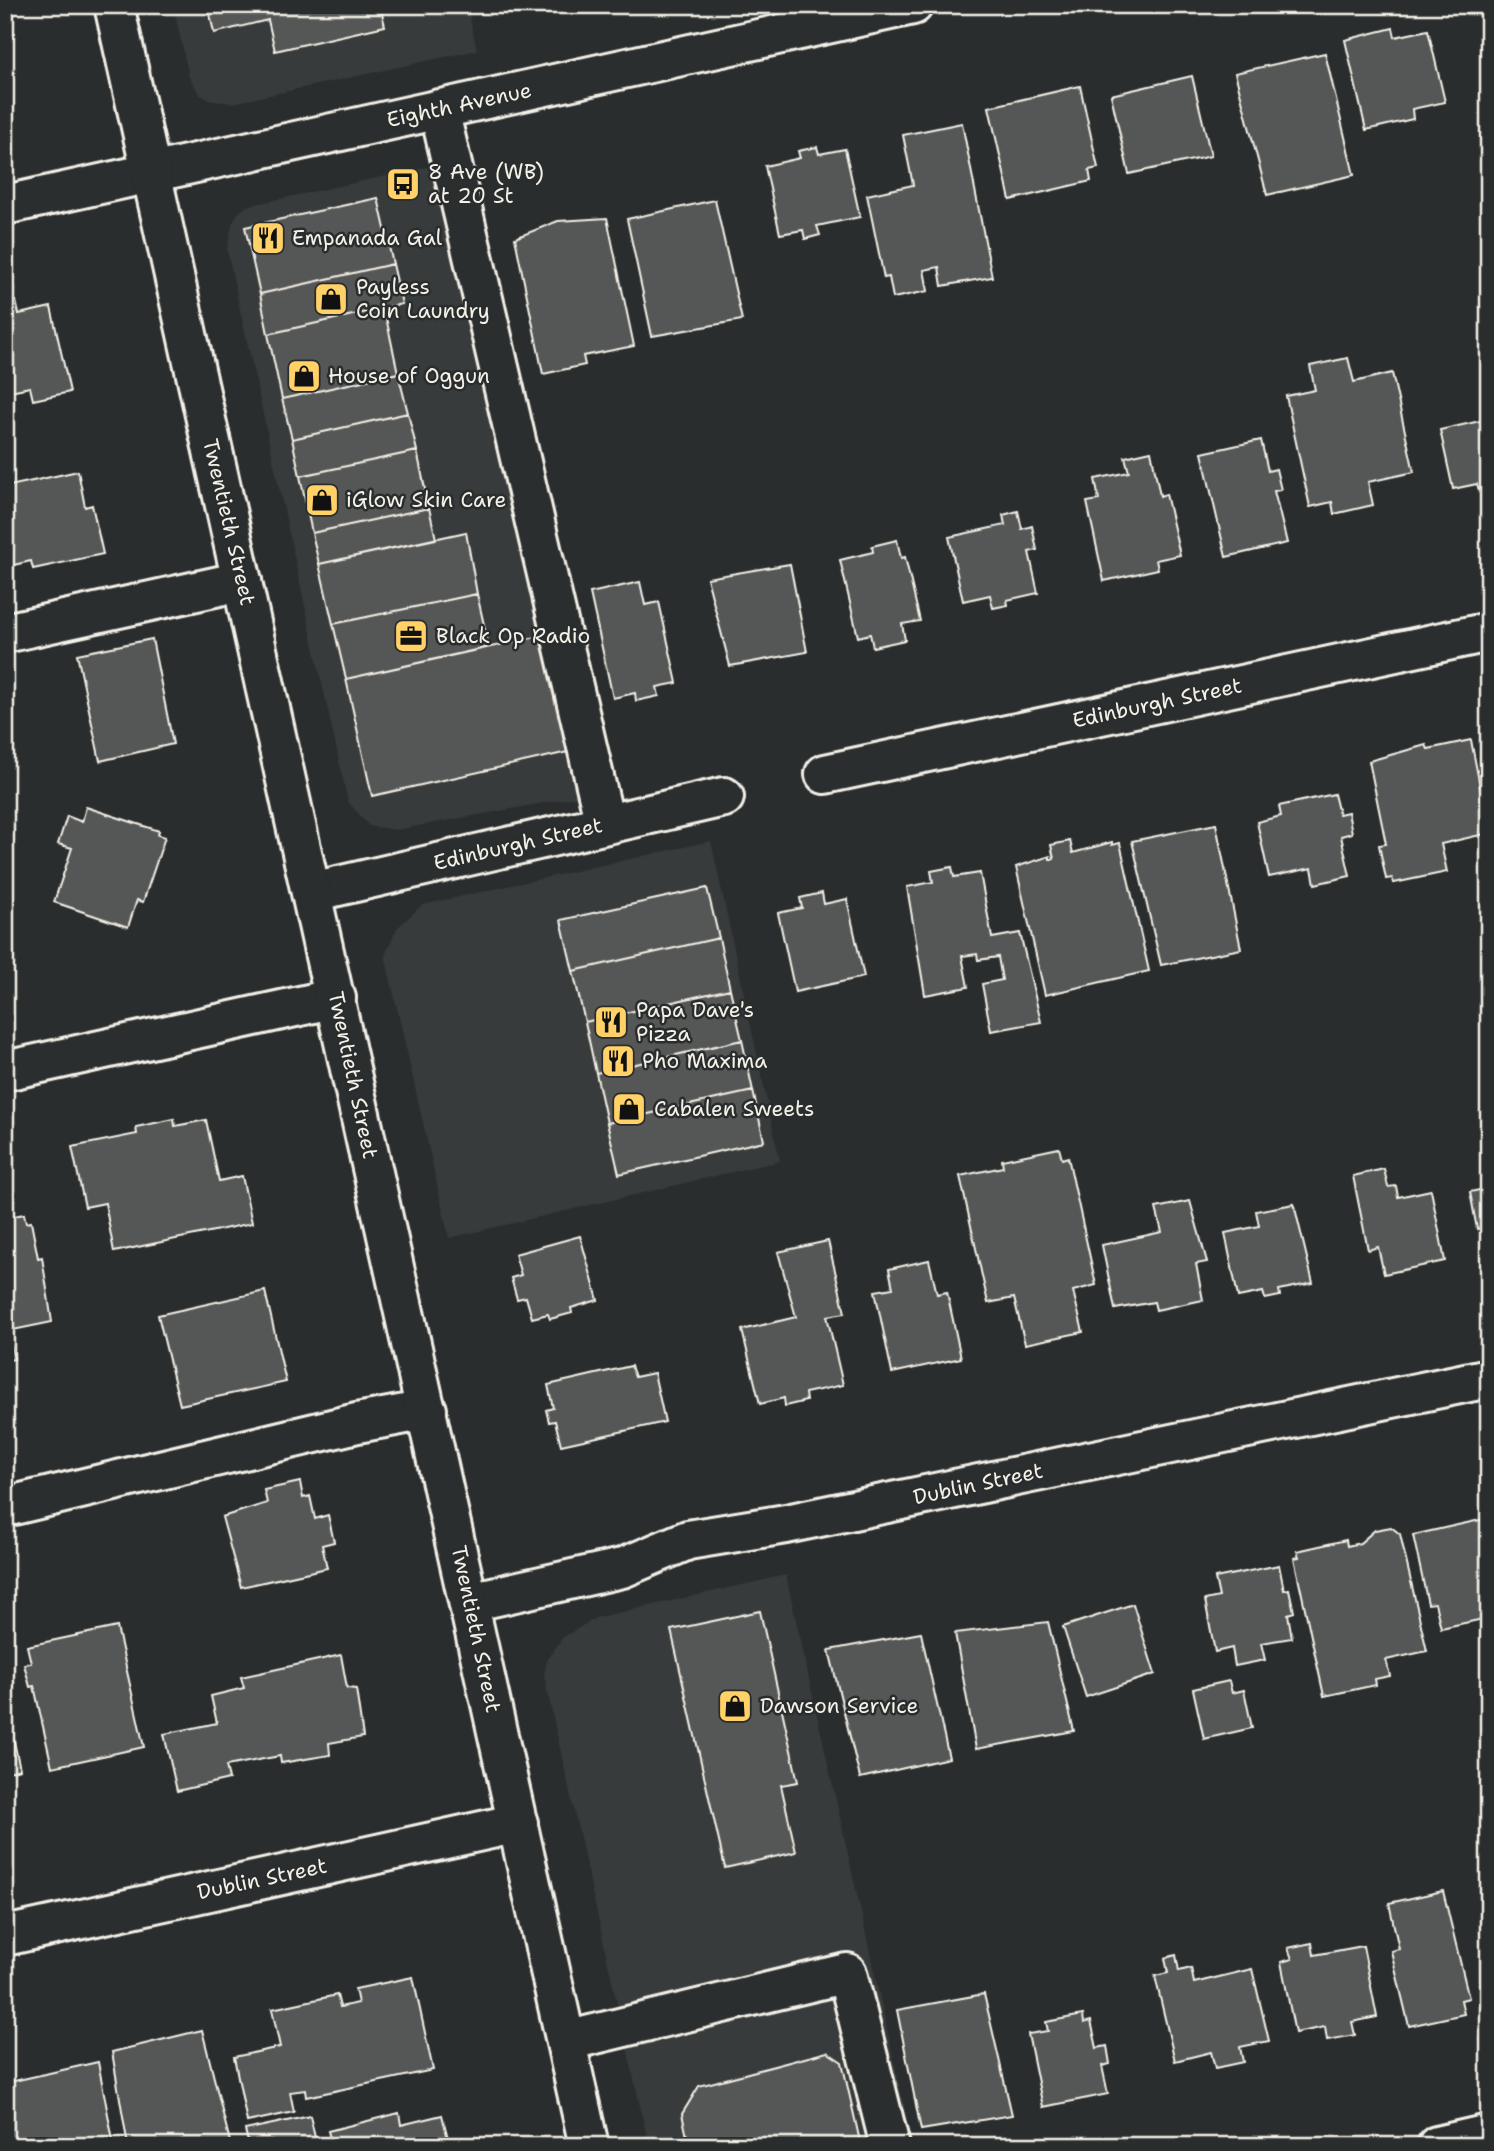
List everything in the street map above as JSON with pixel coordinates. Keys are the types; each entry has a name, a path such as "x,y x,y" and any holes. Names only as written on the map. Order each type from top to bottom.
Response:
{"street":[{"name":"Twentieth Street","path":"114,5 589,2146"},
{"name":"Eighth Avenue","path":"5,205 913,5"},
{"path":"439,109 605,824"},
{"path":"5,633 242,581"},
{"name":"Edinburgh Street","path":"825,774 1489,632"},
{"name":"Edinburgh Street","path":"312,892 724,797"},
{"path":"5,1070 335,998"},
{"name":"Dublin Street","path":"470,1602 622,1568 688,1540 786,1524 1489,1378"},
{"path":"5,1507 357,1423 427,1410"},
{"name":"Dublin Street","path":"5,1936 519,1823"},
{"path":"566,2042 847,1973 890,2146"},
{"path":"1437,2146 1489,2134"}],"shaded area":[{"path":"173,5 467,5 477,50 233,103 213,101 200,95 189,77"},
{"path":"455,161 593,794 396,830 369,826 348,802 227,250 232,224 238,213 247,206"},
{"path":"711,841 780,1161 449,1238 385,955 397,928 422,905"},
{"path":"786,1575 913,2146 649,2146 547,1690 544,1674 547,1660 562,1638 595,1618"}],"building":[{"path":"208,5 380,5 385,26 275,51 268,20 214,33"},
{"path":"1393,28 1395,37 1428,30 1445,102 1412,109 1413,119 1366,130 1345,40"},
{"path":"1325,53 1354,175 1267,195 1235,73"},
{"path":"1192,76 1211,156 1129,174 1111,95"},
{"path":"5,82 11,114 5,115"},
{"path":"1080,86 1098,168 1089,170 1091,181 1010,200 989,107"},
{"path":"962,123 992,277 942,286 939,267 924,270 928,291 893,298 889,277 884,278 867,195 913,185 903,135"},
{"path":"817,147 819,154 845,149 860,217 817,226 820,235 805,239 803,230 780,234 765,166 800,158 798,151"},
{"path":"378,198 393,264 260,294 245,227"},
{"path":"715,200 742,320 652,336 627,219"},
{"path":"607,218 634,346 583,356 585,365 543,374 515,238 558,221"},
{"name":"Payless Coin Laundry","path":"393,264 402,304 268,334 260,294"},
{"path":"16,301 19,314 51,307 70,392 33,400 30,387 5,392 5,303"},
{"path":"384,308 398,373 282,399 268,334"},
{"path":"1348,358 1354,382 1392,373 1414,472 1368,482 1373,505 1334,514 1332,502 1310,507 1286,396 1315,390 1310,366"},
{"path":"398,373 408,413 292,439 282,399"},
{"path":"408,413 417,451 300,476 292,439"},
{"path":"1489,419 1489,491 1480,493 1477,484 1453,489 1440,430"},
{"path":"1261,440 1268,471 1276,469 1281,490 1274,491 1287,543 1226,557 1202,453"},
{"path":"417,451 429,508 312,533 300,476"},
{"path":"1151,451 1160,496 1166,494 1180,555 1156,560 1158,569 1104,581 1087,502 1099,500 1095,479 1129,472 1125,457"},
{"path":"78,471 85,507 92,505 103,554 33,569 31,561 5,567 5,487"},
{"path":"429,508 436,539 319,564 312,533"},
{"path":"1018,511 1022,529 1032,526 1037,550 1029,552 1038,593 1007,600 1008,605 993,608 990,595 963,601 949,537 1005,525 1003,515"},
{"path":"466,532 477,594 333,624 319,564"},
{"path":"897,540 901,558 905,557 920,621 902,624 905,640 873,647 870,634 858,637 840,560 873,552 872,546"},
{"path":"790,564 807,652 730,666 707,578"},
{"path":"640,582 645,605 659,602 677,683 657,687 659,696 636,701 635,693 613,698 590,593"},
{"name":"Black Op Radio","path":"477,594 489,647 346,679 333,624"},
{"path":"541,636 568,752 372,796 346,679"},
{"path":"152,639 173,744 100,761 77,654"},
{"path":"1471,740 1489,833 1441,844 1447,872 1394,883 1392,878 1386,879 1379,845 1386,844 1369,761 1426,745 1428,749"},
{"path":"1334,794 1339,814 1348,812 1352,833 1341,836 1350,876 1315,884 1312,868 1269,877 1257,822 1281,816 1279,806"},
{"path":"86,807 159,831 158,835 165,837 143,902 137,900 128,927 54,902 72,848 58,844 67,816 82,822"},
{"path":"1216,824 1241,949 1161,965 1132,841"},
{"path":"1070,841 1073,853 1112,842 1112,845 1120,843 1149,971 1045,995 1016,867 1050,856 1050,859 1054,859 1051,845"},
{"path":"952,867 954,877 980,873 992,938 1020,933 1041,1022 991,1031 982,984 1002,980 998,957 978,960 977,954 962,956 968,987 925,995 907,887 933,882 931,871"},
{"path":"707,888 719,938 573,971 561,920"},
{"path":"822,893 824,904 847,899 864,977 795,992 778,913 802,908 800,898"},
{"path":"719,938 730,989 585,1022 573,971"},
{"path":"730,989 742,1040 596,1073 585,1022"},
{"path":"742,1040 753,1091 607,1123 596,1073"},
{"path":"753,1091 764,1141 619,1174 607,1123"},
{"path":"174,1119 175,1126 206,1120 219,1181 242,1176 252,1223 114,1252 105,1203 85,1207 72,1147 137,1134 136,1127"},
{"path":"1059,1148 1062,1159 1068,1157 1096,1285 1073,1291 1083,1332 1025,1344 1014,1298 988,1303 960,1176 1003,1167 1002,1160"},
{"path":"1384,1169 1388,1187 1396,1186 1398,1197 1431,1190 1445,1261 1384,1274 1378,1247 1368,1250 1353,1176"},
{"path":"1489,1188 1489,1226 1477,1229 1470,1192"},
{"path":"1190,1201 1207,1262 1196,1264 1203,1300 1156,1310 1154,1302 1115,1309 1102,1245 1162,1232 1156,1208"},
{"path":"1294,1204 1313,1283 1279,1290 1280,1296 1265,1299 1263,1292 1238,1297 1225,1233 1259,1226 1256,1211"},
{"path":"24,1214 26,1223 31,1222 38,1258 42,1257 52,1322 8,1331 14,1359 5,1361 5,1218"},
{"path":"580,1236 598,1300 571,1308 572,1313 550,1319 548,1314 532,1318 526,1297 517,1299 511,1278 521,1275 515,1254"},
{"path":"828,1241 845,1313 827,1316 843,1385 805,1393 806,1401 785,1406 784,1398 760,1404 742,1330 796,1317 778,1252"},
{"path":"929,1260 937,1294 947,1292 961,1358 892,1373 875,1291 893,1288 889,1269"},
{"path":"265,1291 286,1382 180,1405 158,1315"},
{"path":"631,1366 635,1377 654,1373 665,1422 561,1445 555,1421 549,1422 546,1410 553,1408 548,1385"},
{"path":"300,1482 303,1498 310,1496 315,1519 328,1515 334,1542 322,1545 327,1568 241,1587 222,1517 267,1503 264,1490"},
{"path":"1489,1518 1488,1618 1441,1628 1435,1603 1428,1604 1413,1535"},
{"path":"1391,1527 1400,1534 1427,1651 1386,1660 1390,1676 1375,1679 1376,1685 1324,1696 1294,1558 1299,1557 1297,1551 1346,1540 1347,1546 1360,1543 1375,1530"},
{"path":"1279,1565 1284,1590 1289,1589 1294,1612 1288,1614 1292,1638 1261,1643 1265,1660 1235,1666 1232,1648 1215,1652 1205,1600 1219,1597 1215,1578"},
{"path":"1133,1604 1155,1674 1086,1697 1063,1627"},
{"name":"Dawson Service","path":"760,1611 798,1782 781,1785 796,1852 725,1868 671,1630"},
{"path":"1048,1622 1074,1731 976,1749 955,1633"},
{"path":"117,1627 144,1747 52,1767 34,1686 30,1687 24,1664 31,1663 27,1646"},
{"path":"921,1633 949,1758 860,1778 829,1650"},
{"path":"341,1655 347,1688 356,1689 363,1737 329,1743 330,1755 281,1763 280,1756 226,1766 229,1779 177,1791 164,1734 217,1723 211,1696 244,1688 241,1677"},
{"path":"1229,1681 1232,1693 1244,1690 1252,1728 1204,1739 1193,1689"},
{"path":"5,1700 20,1769 5,1773"},
{"path":"1443,1891 1469,1998 1461,2000 1464,2014 1409,2026 1391,1951 1399,1949 1389,1903"},
{"path":"1312,1943 1314,1955 1363,1946 1377,2017 1352,2022 1355,2035 1327,2040 1325,2027 1295,2033 1281,1962 1292,1959 1288,1948"},
{"path":"1176,1955 1179,1971 1191,1968 1194,1983 1252,1969 1269,2041 1240,2047 1243,2062 1215,2068 1211,2052 1175,2061 1155,1976 1168,1973 1165,1958"},
{"path":"413,1977 433,2070 306,2097 305,2090 290,2092 294,2112 247,2122 234,2057 280,2047 272,2009 337,1995 340,2007 358,2003 355,1989"},
{"path":"984,1994 1012,2115 921,2130 897,2010"},
{"path":"1083,2015 1084,2023 1091,2021 1097,2048 1107,2046 1110,2064 1102,2066 1108,2094 1043,2107 1028,2034 1048,2031 1046,2022"},
{"path":"202,2030 231,2146 128,2146 112,2052"},
{"path":"827,2052 842,2062 861,2146 689,2146 682,2114 699,2086"},
{"path":"98,2062 114,2146 10,2146 5,2125 5,2083"},
{"path":"399,2113 401,2125 442,2115 450,2146 332,2146 328,2131"},
{"path":"310,2116 317,2146 249,2146 245,2130"}],"place":[{"name":"8 Ave (WB) at 20 St","path":"403,184"},
{"name":"Empanada Gal","path":"268,238"},
{"name":"Payless Coin Laundry","path":"331,299"},
{"name":"House of Oggun","path":"304,376"},
{"name":"iGlow Skin Care","path":"322,500"},
{"name":"Black Op Radio","path":"411,636"},
{"name":"Papa Dave's Pizza","path":"611,1022"},
{"name":"Pho Maxima","path":"618,1061"},
{"name":"Cabalen Sweets","path":"629,1109"},
{"name":"Dawson Service","path":"735,1706"}]}
